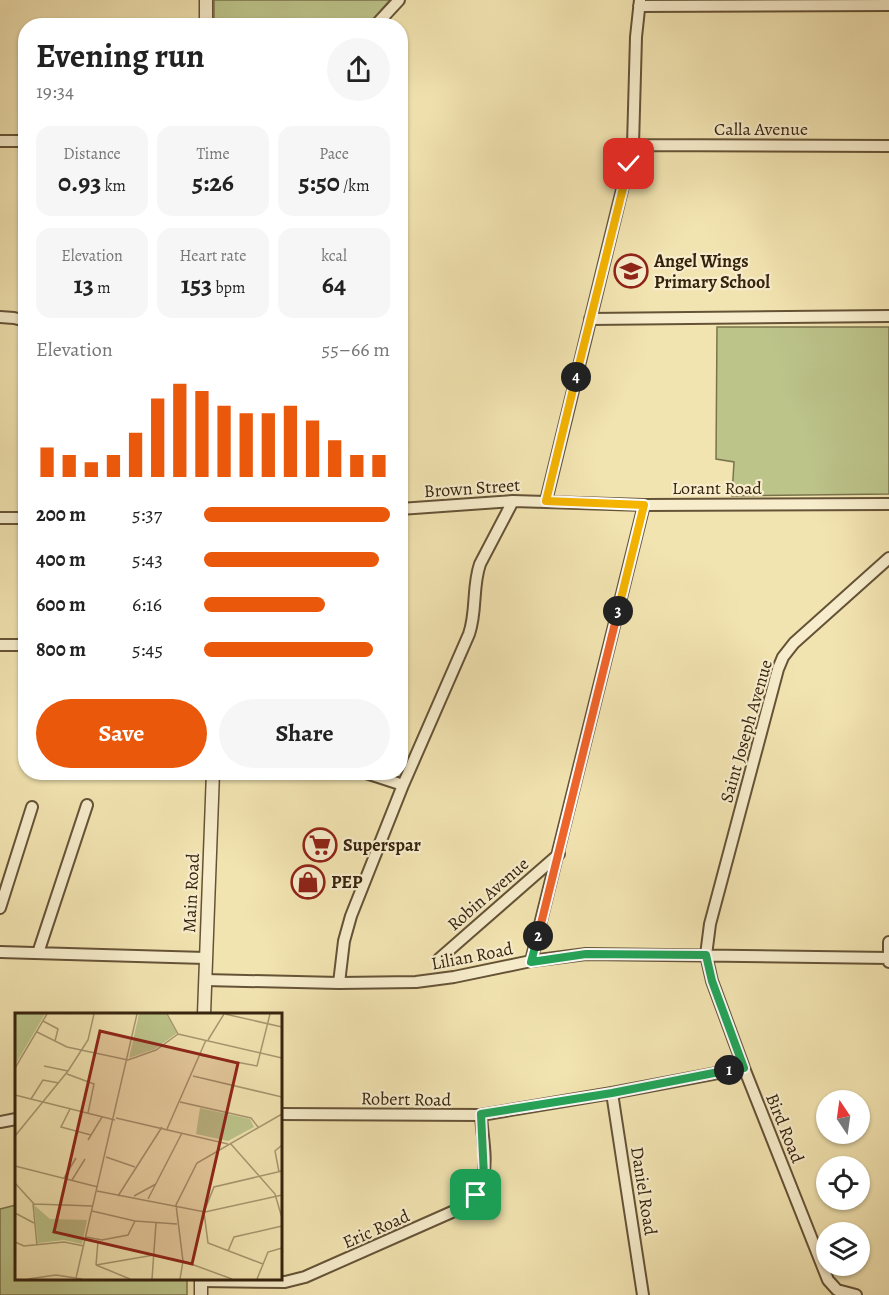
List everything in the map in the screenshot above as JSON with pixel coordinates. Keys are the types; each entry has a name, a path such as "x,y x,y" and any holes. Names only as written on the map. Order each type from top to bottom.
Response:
{"street":[{"path":"206,0 207,18"},
{"path":"382,18 399,0"},
{"path":"546,501 633,145 639,3 889,5"},
{"path":"0,141 18,141"},
{"name":"Calla Avenue","path":"633,145 889,146"},
{"path":"590,319 889,316"},
{"path":"0,317 18,319"},
{"path":"408,773 472,626 477,573 480,564 513,501"},
{"name":"Brown Street","path":"408,508 546,501"},
{"name":"Lorant Road","path":"546,501 644,505 889,504"},
{"name":"Robin Avenue","path":"531,962 644,505"},
{"path":"0,518 18,518"},
{"name":"Saint Joseph Avenue","path":"706,955 710,924 783,657 794,643 889,558"},
{"path":"0,645 18,645"},
{"name":"Main Road","path":"204,1013 213,780"},
{"path":"388,780 403,785"},
{"path":"339,983 344,941 351,916 405,780"},
{"path":"38,953 87,806"},
{"path":"0,908 32,807"},
{"name":"Robin Avenue","path":"439,958 559,854"},
{"path":"888,960 889,942"},
{"path":"0,952 205,958"},
{"name":"Lilian Road","path":"205,980 339,983 432,981 586,954 888,960"},
{"name":"Bird Road","path":"706,955 712,981 744,1068 832,1291 856,1295"},
{"name":"Robert Road","path":"282,1114 461,1116 612,1093 744,1068"},
{"name":"Daniel Road","path":"612,1093 640,1294"},
{"name":"Eric Road","path":"201,1280 285,1282 324,1270 461,1209 476,1195 484,1177 481,1114"},
{"path":"0,1122 15,1119"},
{"path":"201,1280 201,1295"},
{"path":"285,1282 286,1295"}],"green space":[{"path":"214,0 390,0 374,18 214,18"},
{"path":"717,327 889,327 889,494 732,496 734,462 716,459"},
{"path":"15,1205 15,1280 187,1280 187,1295 0,1295 0,1209"}],"place":[{"name":"Angel Wings Primary School","path":"631,271"},
{"name":"Superspar","path":"320,845"},
{"name":"PEP","path":"308,882"}],"route":[{"path":"476,1195 484,1177 481,1114 612,1093 744,1068 712,981 706,955 586,954 531,962 644,505 546,501 629,164"}]}
